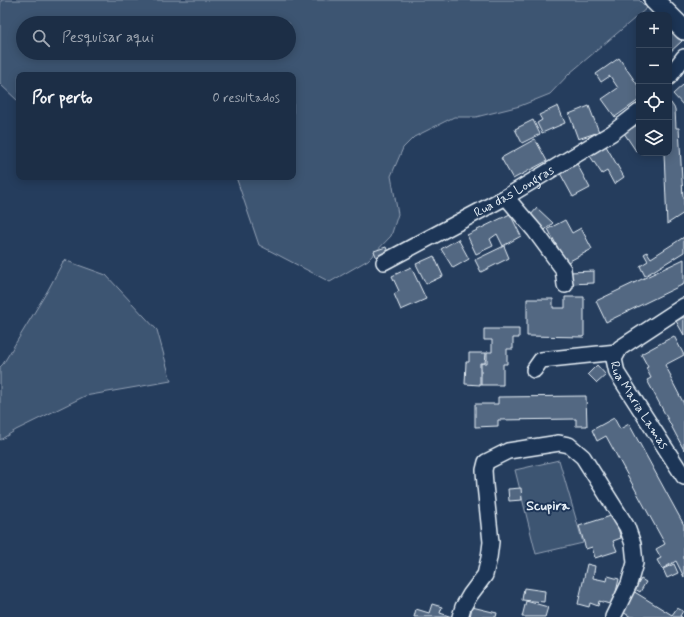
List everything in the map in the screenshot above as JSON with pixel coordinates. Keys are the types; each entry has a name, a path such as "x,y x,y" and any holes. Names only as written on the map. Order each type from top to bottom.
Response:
{"street":[{"path":"654,0 684,30"},
{"path":"672,73 684,58"},
{"name":"Rua das Longras","path":"384,262 506,197 612,133 636,114"},
{"path":"506,197 535,231 563,268 565,285"},
{"path":"534,370 541,360 617,352 620,348 684,306"},
{"name":"Rua Maria Lamas","path":"617,352 614,359 617,373 684,477"},
{"path":"460,617 463,607 470,595 485,575 489,558 491,542 484,470 486,462 508,451 558,443 569,445 583,457 627,527 633,544 636,563 629,584 613,617"}],"shaded area":[{"path":"1,0 639,0 647,8 642,12 636,12 636,17 570,73 550,94 520,106 476,117 454,117 414,137 403,148 391,176 398,214 391,236 368,260 330,282 259,245 237,180 296,180 296,72 16,72 16,99 0,84"},
{"path":"64,260 106,275 157,330 171,381 85,396 16,430 0,440 0,367 48,290"},
{"path":"559,460 583,543 536,554 515,470"}],"building":[{"path":"672,30 682,41 672,50"},
{"path":"619,58 636,83 636,102 615,117 602,99 618,88 610,76 601,82 596,74"},
{"path":"684,84 684,106 673,94"},
{"path":"672,104 675,109 676,128 679,128 684,213 667,224 664,156 672,156"},
{"path":"558,106 565,123 542,133 537,123 542,120 539,115"},
{"path":"589,106 599,132 578,139 569,114"},
{"path":"533,120 540,134 522,143 515,129"},
{"path":"636,126 636,151 624,133"},
{"path":"535,139 547,161 513,179 501,158"},
{"path":"606,146 624,177 614,184 607,171 602,174 590,156"},
{"path":"577,164 590,188 573,197 560,173"},
{"path":"537,208 553,223 545,230 530,216"},
{"path":"510,214 521,236 503,246 497,234 490,239 493,246 476,254 467,235"},
{"path":"565,220 572,233 581,228 592,249 566,263 548,229"},
{"path":"684,237 684,252 645,276 640,266 648,261 644,254 647,252 651,258"},
{"path":"458,239 469,259 453,268 441,249"},
{"path":"504,246 509,258 481,272 475,260"},
{"path":"386,247 391,260 379,264 374,251"},
{"path":"434,256 443,276 426,284 416,264"},
{"path":"684,259 684,284 606,322 596,301"},
{"path":"411,267 426,299 401,310 394,294 399,291 392,276"},
{"path":"594,271 594,283 569,284 569,272"},
{"path":"565,297 584,297 584,337 527,336 527,299 553,299 553,308 565,308"},
{"path":"684,317 684,335 676,321"},
{"path":"484,329 519,329 519,338 513,338 513,349 507,349 507,364 503,364 503,385 481,385 481,363 487,363 487,352 492,352 492,340 484,340"},
{"path":"674,336 684,355 665,365 684,404 684,450 647,380 651,378 646,368 648,367 641,354"},
{"path":"469,353 486,353 485,363 480,363 480,385 465,384 466,362 469,362"},
{"path":"597,365 606,375 597,383 588,374"},
{"path":"586,396 587,426 576,426 576,419 498,420 498,426 475,427 475,404 498,404 498,397"},
{"path":"614,418 620,429 629,424 684,525 684,577 676,561 662,569 657,560 661,558 656,549 665,544 606,436 597,441 592,430"},
{"path":"521,488 522,500 509,501 508,489"},
{"path":"614,515 621,538 613,541 617,551 595,558 592,547 586,549 579,526"},
{"path":"587,564 595,566 593,578 607,581 608,576 619,579 613,605 599,601 598,606 590,603 589,607 578,604"},
{"path":"674,564 678,573 667,578 663,569"},
{"path":"641,579 646,582 640,592 635,589"},
{"path":"524,588 545,591 544,602 522,600"},
{"path":"633,591 672,615 677,608 683,611 680,616 682,617 631,617 621,611"},
{"path":"526,601 548,607 545,617 522,617"},
{"path":"432,604 442,607 440,613 452,617 414,617 416,609 429,613"},
{"path":"472,607 497,613 496,617 470,617"}],"district":[{"name":"Scupira","path":"548,506"}]}
